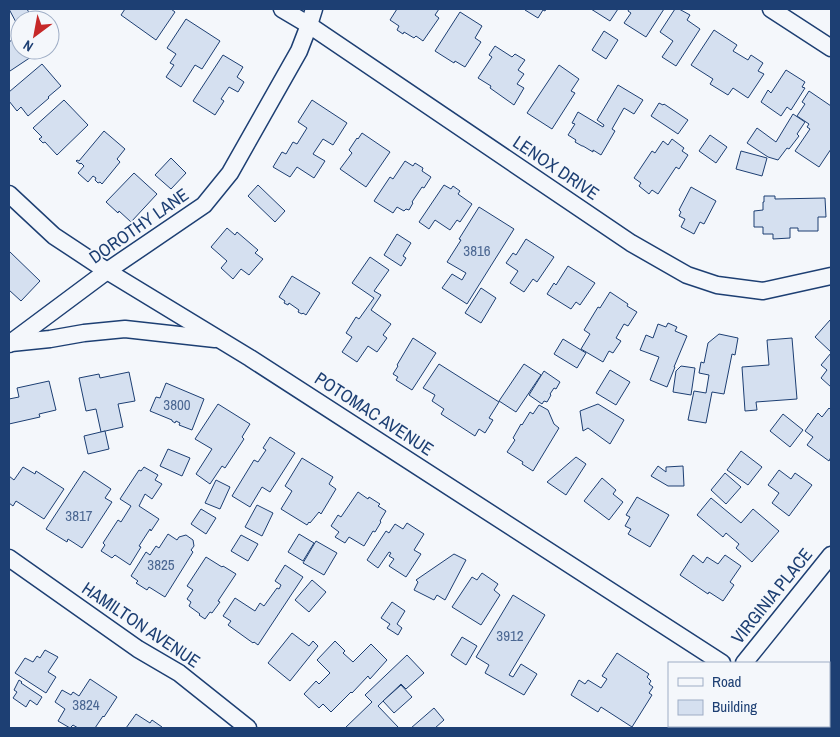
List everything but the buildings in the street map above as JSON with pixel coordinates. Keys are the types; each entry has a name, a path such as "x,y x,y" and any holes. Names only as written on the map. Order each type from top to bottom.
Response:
{"street":[{"name":"LENOX DRIVE","path":"282,9 309,25 631,243 687,275 717,285 763,291 831,276"},
{"name":"DOROTHY LANE","path":"10,343 107,271 204,205 230,173 299,51 314,9"},
{"path":"771,9 831,48"},
{"name":"POTOMAC AVENUE","path":"9,194 54,236 107,271 250,358 720,662"},
{"name":"DOROTHY LANE","path":"10,343 84,333 125,330 218,339"},
{"name":"VIRGINIA PLACE","path":"745,662 831,554"},
{"name":"HAMILTON AVENUE","path":"9,558 138,649 179,673 248,728"}]}
